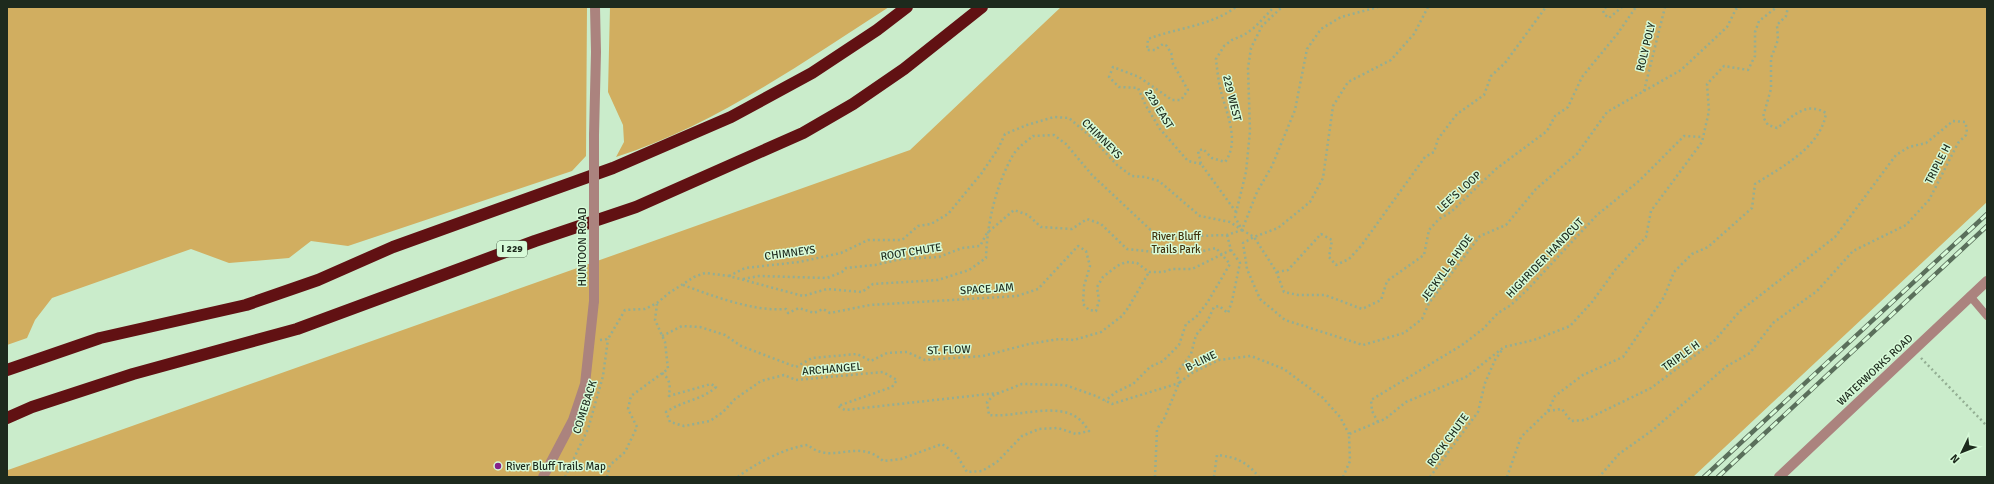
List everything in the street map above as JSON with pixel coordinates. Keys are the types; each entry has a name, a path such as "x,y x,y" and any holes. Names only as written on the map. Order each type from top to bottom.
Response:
{"highway":[{"path":"7,370 100,338 246,305 318,280 393,247 621,165 731,117 812,73 877,30 907,7"},
{"name":"I 229","path":"7,418 46,403 133,374 298,330 535,241 636,207 803,133 853,104 904,69 982,7"}],"street":[{"name":"HUNTOON ROAD","path":"543,477 573,420 585,384 590,341 594,301 595,7"},
{"name":"WATERWORKS ROAD","path":"1779,477 1987,281"}],"lane":[{"path":"1970,296 1987,316"}],"path":[{"name":"229 EAST","path":"1201,164 1188,161 1160,129 1146,106 1138,88 1119,86 1109,77 1113,67 1124,70 1139,77 1172,100 1181,100 1188,90 1172,62 1172,55 1167,46 1163,44 1155,50 1147,50 1148,39 1166,32 1186,28 1217,17 1236,7"},
{"name":"229 WEST","path":"1201,164 1198,152 1203,149 1212,158 1225,162 1231,154 1231,123 1220,88 1216,59 1224,46 1255,27 1274,7"},
{"path":"1242,230 1235,218 1246,172 1250,131 1248,68 1252,48 1262,26 1282,7"},
{"path":"1242,230 1257,192 1272,166 1295,110 1307,49 1321,29 1341,18 1378,7"},
{"path":"1254,237 1278,228 1310,202 1323,178 1333,106 1348,82 1391,60 1414,34 1428,7"},
{"path":"1277,272 1288,270 1321,234 1332,240 1329,257 1336,265 1349,259 1361,246 1425,157 1434,152 1438,139 1457,114 1484,95 1491,76 1505,63 1546,7"},
{"path":"1606,7 1603,11 1609,18 1622,7"},
{"name":"LEE'S LOOP","path":"1242,230 1254,237 1277,272 1284,292 1298,295 1325,295 1362,309 1381,300 1387,281 1424,254 1429,230 1439,219 1451,212 1496,169 1547,131 1555,116 1568,107 1582,77 1618,33 1636,7"},
{"name":"ROLY POLY","path":"1644,92 1665,7"},
{"name":"JECKYLL & HYDE","path":"1254,237 1243,243 1247,269 1260,299 1286,320 1363,345 1404,333 1422,319 1429,303 1480,236 1506,226 1536,189 1577,154 1607,112 1681,70 1727,27 1736,9 1741,7"},
{"path":"1343,477 1350,461 1349,434 1385,419 1406,402 1466,377 1504,347 1534,340 1570,326 1580,316 1616,269 1646,238 1651,211 1702,142 1709,111 1707,84 1724,66 1748,70 1755,56 1755,32 1759,21 1777,7"},
{"path":"1507,477 1521,437 1548,411 1555,396 1583,375 1623,357 1664,297 1674,272 1692,254 1708,248 1752,208 1755,184 1800,154 1824,125 1826,113 1816,108 1804,109 1776,128 1768,125 1763,117 1771,89 1771,58 1778,40 1776,25 1786,16 1788,7"},
{"name":"CHIMNEYS","path":"729,276 745,268 799,262 840,253 868,240 902,240 918,226 931,224 948,214 981,174 998,149 1005,134 1027,125 1054,117 1069,118 1091,137 1117,165 1132,176 1145,177 1159,181 1200,216 1230,222 1242,230"},
{"name":"TRIPLE H","path":"1548,411 1562,409 1571,421 1585,420 1651,388 1715,340 1740,311 1835,237 1896,155 1909,147 1926,143 1953,121 1965,122 1967,129 1966,135 1958,143 1929,200 1906,225 1853,251 1817,291 1773,323 1750,353 1727,366 1654,429 1619,454 1599,477"},
{"path":"590,341 608,339 625,310 645,309 657,303 683,284 705,273 729,276 803,296 827,289 862,292 873,284 938,280 968,270 986,258 987,233 1000,184 1014,153 1034,136 1054,136 1066,144 1092,176 1156,235 1168,237 1227,235 1242,230"},
{"name":"HIGHRIDER HANDCUT","path":"1378,422 1372,411 1371,400 1462,345 1483,329 1498,313 1511,305 1528,289 1598,215 1639,181 1684,136 1702,137"},
{"path":"1201,164 1237,213"},
{"name":"ROOT CHUTE","path":"743,280 759,276 827,278 842,272 846,268 875,265 901,259 939,257 962,248 980,246 987,233 1014,210 1028,216 1041,227 1072,229 1087,219 1101,224 1127,249 1163,253 1176,252 1187,246 1203,251 1216,248 1222,255"},
{"path":"738,477 796,446 808,445 815,451 833,453 847,453 859,449 875,454 883,461 902,459 942,444 956,454 967,472 982,471 997,462 1022,436 1039,429 1058,428 1076,434 1089,431 1079,418 1056,410 1002,416 988,415 987,402 994,395 1022,384 1065,385 1112,404 1179,383 1177,374 1190,354 1196,335 1207,322 1214,307 1220,306 1228,313 1232,301 1240,263 1231,250 1227,235"},
{"name":"SPACE JAM","path":"683,284 718,298 772,310 786,309 788,314 798,308 814,313 823,309 830,313 870,305 1017,296 1038,289 1078,246 1086,251 1090,266 1084,286 1083,304 1089,310 1096,311 1099,301 1097,287 1104,277 1117,266 1126,262 1136,263 1150,272"},
{"path":"1150,272 1163,272 1172,269 1192,269 1231,250"},
{"path":"1105,401 1116,392 1133,384 1150,368 1163,361 1179,345 1186,324 1196,316 1207,303 1230,264 1222,255"},
{"name":"ST. FLOW","path":"662,336 682,326 700,326 725,334 741,346 796,367 812,358 857,354 871,361 887,353 907,352 925,360 983,356 1029,344 1059,339 1074,340 1101,332 1122,316 1150,272"},
{"path":"607,477 610,465 625,452 638,426 628,409 631,396 668,369 665,342 655,320 657,303"},
{"name":"COMEBACK","path":"564,477 588,429 603,376 608,339"},
{"name":"ROCK CHUTE","path":"1430,477 1478,412 1485,383 1495,360 1504,347"},
{"path":"1914,350 1987,426"},
{"name":"B-LINE","path":"1154,476 1157,429 1164,419 1179,383 1192,373 1219,360 1251,356 1284,369 1323,398 1340,417 1349,434"},
{"name":"ARCHANGEL","path":"662,373 668,378 670,384 669,396 710,384 716,387 702,396 676,406 666,412 670,422 684,426 710,421 723,412 735,399 761,381 784,375 796,380 883,372 897,380 892,387 838,406 845,410 1000,392"},
{"path":"1214,477 1217,455 1230,456 1250,465 1259,477"}],"green space":[{"path":"7,7 587,7 586,156 572,171 348,246 311,241 289,258 229,263 191,249 52,298 35,320 27,338 7,345"},
{"path":"610,7 889,7 791,70 723,110 652,144 616,157 624,142 623,125 608,92"},
{"name":"River Bluff Trails Park","path":"1061,7 1987,7 1987,202 1693,477 7,477 8,470 910,150"}],"railway":[{"path":"1704,477 1987,214"},
{"path":"1718,477 1987,226"}],"place":[{"name":"River Bluff Trails Map","path":"498,466"}]}
